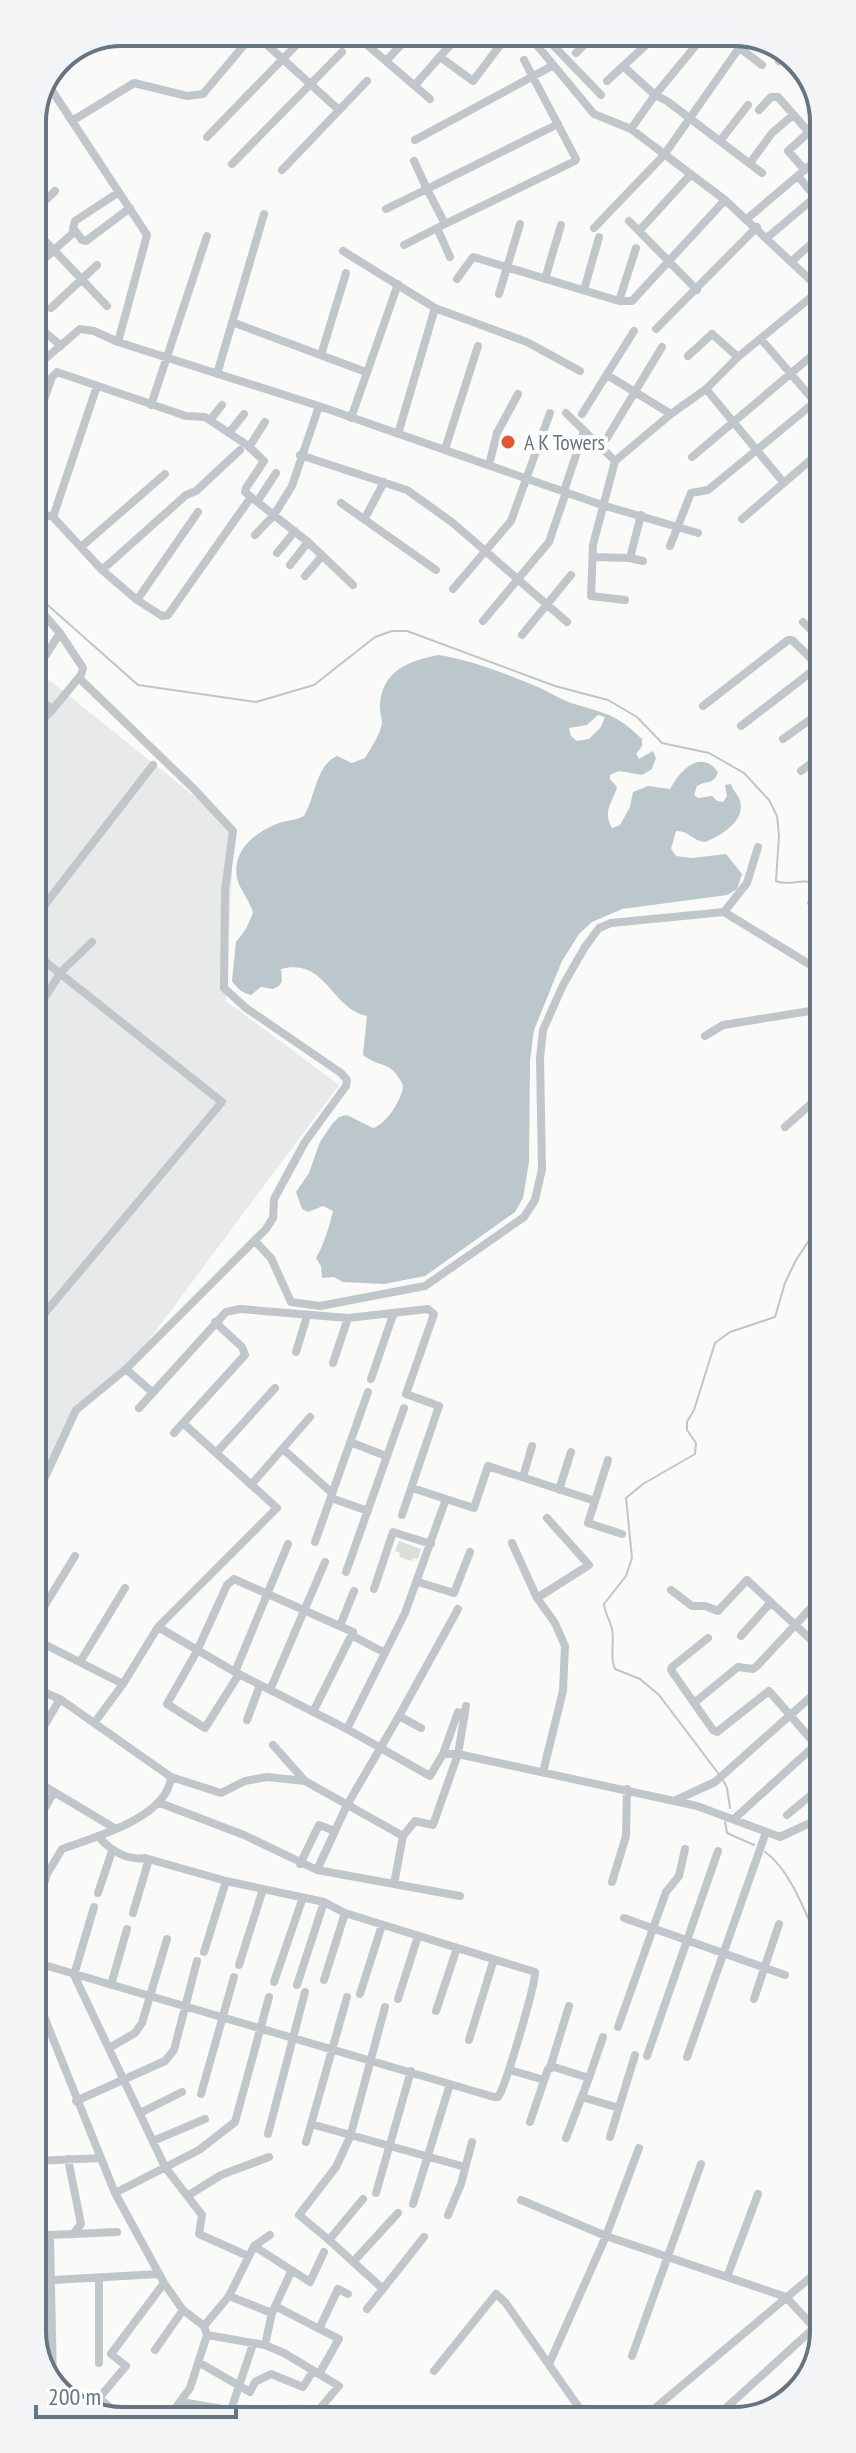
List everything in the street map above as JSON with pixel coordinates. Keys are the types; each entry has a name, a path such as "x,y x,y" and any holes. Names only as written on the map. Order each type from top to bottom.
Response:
{"street":[{"path":"72,121 134,83 187,96 203,94 243,46"},
{"path":"270,46 308,85 339,110"},
{"path":"207,137 295,46"},
{"path":"370,46 430,99"},
{"path":"386,61 400,46"},
{"path":"415,85 449,46"},
{"path":"440,57 473,81 499,46"},
{"path":"554,46 601,95"},
{"path":"576,53 583,46"},
{"path":"607,81 644,46"},
{"path":"631,129 695,46"},
{"path":"736,46 762,65"},
{"path":"539,48 594,114 631,129 691,174 748,218 810,279"},
{"path":"584,290 596,232 664,155 739,48"},
{"path":"232,164 342,52"},
{"path":"404,245 575,161 524,60"},
{"path":"415,140 552,66"},
{"path":"623,66 655,95 762,173"},
{"path":"282,170 367,81"},
{"path":"53,92 121,203 147,235 118,342"},
{"path":"759,110 775,95 809,132 788,151 810,185"},
{"path":"720,141 748,105"},
{"path":"750,163 772,133 793,115"},
{"path":"386,209 558,124"},
{"path":"414,161 441,226 450,257"},
{"path":"748,218 810,165"},
{"path":"639,231 691,174"},
{"path":"46,200 55,191"},
{"path":"457,279 473,257 619,301 632,301 725,200"},
{"path":"768,237 810,202"},
{"path":"121,203 86,241 82,240 72,223 121,203"},
{"path":"217,374 264,214"},
{"path":"629,221 697,290"},
{"path":"499,294 520,224"},
{"path":"545,279 561,225"},
{"path":"656,329 757,227"},
{"path":"46,257 73,233"},
{"path":"151,405 207,236"},
{"path":"46,241 107,306"},
{"path":"792,261 810,245"},
{"path":"619,301 636,248"},
{"path":"343,251 435,308 527,342 580,371"},
{"path":"51,308 97,265"},
{"path":"321,355 346,273"},
{"path":"351,418 398,284"},
{"path":"625,600 592,597 593,557 602,505 615,461 706,389 738,357 810,299"},
{"path":"398,434 435,308"},
{"path":"232,322 366,372"},
{"path":"46,358 83,328 602,505 698,533"},
{"path":"582,414 634,331"},
{"path":"46,333 61,346"},
{"path":"688,356 712,334 738,357"},
{"path":"761,339 810,394"},
{"path":"445,449 478,346"},
{"path":"607,438 662,347"},
{"path":"692,457 810,357"},
{"path":"46,394 57,372 151,405 210,420 264,461 245,492 308,542 353,585"},
{"path":"607,375 671,414"},
{"path":"53,517 97,386"},
{"path":"706,389 784,483"},
{"path":"489,465 502,420 518,394"},
{"path":"210,420 222,405"},
{"path":"255,535 274,515 292,486 319,406"},
{"path":"670,546 691,493 708,490 810,410"},
{"path":"453,589 511,521 550,413"},
{"path":"566,413 615,461"},
{"path":"229,433 244,414"},
{"path":"102,570 186,495 196,491 251,444 265,422"},
{"path":"483,621 549,542 584,431"},
{"path":"300,455 407,490 453,523 567,622"},
{"path":"742,519 810,461"},
{"path":"46,515 53,517 102,570 137,600 162,616 168,615 276,473"},
{"path":"81,547 165,474"},
{"path":"365,518 384,482"},
{"path":"341,503 436,570"},
{"path":"137,600 198,512"},
{"path":"630,558 641,515"},
{"path":"277,553 295,531"},
{"path":"290,565 308,542"},
{"path":"305,576 322,556"},
{"path":"593,557 643,561"},
{"path":"522,635 571,575"},
{"path":"46,617 83,668 79,678 46,713"},
{"path":"803,622 810,629"},
{"path":"46,655 60,633"},
{"path":"703,706 788,640 792,640 810,657"},
{"path":"741,726 810,674"},
{"path":"46,1475 76,1410 126,1369 255,1241 273,1218 274,1199 305,1142 346,1086 347,1080 246,1008 224,988 225,890 233,831 79,678"},
{"path":"46,705 53,709"},
{"path":"783,739 810,720"},
{"path":"801,771 810,764"},
{"path":"46,903 153,765"},
{"path":"724,912 747,883 758,847"},
{"path":"255,1241 271,1258 291,1302 320,1306 425,1286 524,1217 535,1200 542,1169 540,1058 543,1030 563,985 599,928 611,923 724,912 810,965"},
{"path":"46,996 61,972 92,942"},
{"path":"46,961 222,1102 46,1312"},
{"path":"705,1036 723,1025 810,1011"},
{"path":"785,1127 810,1105"},
{"path":"139,1408 226,1312 240,1309 348,1318 428,1309 434,1314 406,1394 439,1406 402,1515"},
{"path":"371,1379 393,1315"},
{"path":"296,1352 307,1316"},
{"path":"333,1363 348,1318"},
{"path":"174,1433 245,1355 242,1347 215,1322"},
{"path":"126,1369 152,1392"},
{"path":"216,1453 275,1388"},
{"path":"315,1542 368,1392"},
{"path":"346,1572 404,1408"},
{"path":"251,1485 310,1417"},
{"path":"95,1722 158,1627 277,1508 183,1423"},
{"path":"350,1442 386,1456"},
{"path":"523,1477 532,1446"},
{"path":"283,1449 331,1495 368,1511"},
{"path":"559,1490 571,1452"},
{"path":"608,1460 588,1523 622,1534"},
{"path":"412,1488 474,1508 488,1466 595,1501"},
{"path":"347,1729 418,1582 446,1499"},
{"path":"537,1598 589,1565 547,1518"},
{"path":"374,1589 393,1532 431,1544"},
{"path":"512,1543 537,1598 555,1623 565,1646 563,1691 543,1772"},
{"path":"288,1544 267,1593 237,1673 206,1727 167,1704 231,1580 267,1593 353,1632 353,1636 385,1653"},
{"path":"418,1582 454,1593 470,1552"},
{"path":"46,1603 75,1556"},
{"path":"270,1690 325,1562"},
{"path":"671,1590 692,1606 705,1606 718,1611 747,1580 810,1638"},
{"path":"80,1662 125,1588"},
{"path":"340,1626 354,1591"},
{"path":"741,1636 771,1602"},
{"path":"317,1870 347,1805 458,1609"},
{"path":"694,1703 738,1667 753,1669 757,1666 810,1609"},
{"path":"158,1627 430,1776 449,1780"},
{"path":"313,1712 353,1636"},
{"path":"708,1638 671,1670 713,1730 717,1732 769,1691 810,1732"},
{"path":"46,1645 123,1684"},
{"path":"247,1720 260,1685"},
{"path":"46,1693 95,1722 171,1777 221,1793 245,1781 267,1777 305,1781"},
{"path":"674,1800 721,1777 810,1697"},
{"path":"46,1723 60,1699"},
{"path":"394,1884 403,1836 415,1821 433,1825 458,1754 466,1706"},
{"path":"430,1776 443,1754 458,1712"},
{"path":"399,1716 421,1728"},
{"path":"273,1745 305,1781 403,1836"},
{"path":"734,1819 810,1751"},
{"path":"443,1754 458,1754 674,1800 780,1837 810,1823"},
{"path":"46,1877 62,1849 116,1829 160,1803 171,1777"},
{"path":"46,1787 116,1829"},
{"path":"612,1882 626,1836 627,1789"},
{"path":"46,1806 54,1792"},
{"path":"787,1815 810,1796"},
{"path":"160,1803 244,1835 317,1870 460,1896"},
{"path":"300,1864 319,1825 335,1831"},
{"path":"687,2057 766,1832"},
{"path":"46,1966 498,2097 510,2070 513,2050 537,1973 345,1913 324,1902 226,1881 147,1859 140,1860 112,1851 102,1834"},
{"path":"102,1834 115,1846 147,1859"},
{"path":"618,2027 666,1892 679,1876 685,1849"},
{"path":"98,1893 112,1851"},
{"path":"647,2056 718,1851"},
{"path":"133,1913 147,1859"},
{"path":"204,1952 226,1881"},
{"path":"239,1965 263,1889"},
{"path":"274,1982 303,1897"},
{"path":"297,1985 324,1902"},
{"path":"94,1907 74,1975 165,2167 202,2215 198,2231 202,2236 248,2256"},
{"path":"324,1980 345,1913"},
{"path":"624,1918 785,1975"},
{"path":"754,1999 779,1924"},
{"path":"360,1994 382,1925"},
{"path":"111,1985 127,1929"},
{"path":"398,1999 418,1936"},
{"path":"109,2048 140,2028 167,1939"},
{"path":"436,2011 457,1948"},
{"path":"469,2040 494,1959"},
{"path":"76,2101 171,2056 197,1961"},
{"path":"201,2094 234,1977"},
{"path":"268,2134 305,1992"},
{"path":"115,2193 199,2150 235,2122 269,1997"},
{"path":"306,2142 347,1997"},
{"path":"530,2122 569,2006"},
{"path":"383,2289 299,2215 336,2167 350,2137 385,2007"},
{"path":"46,2023 115,2193 161,2278 183,2310 206,2330 265,2345 339,2386 321,2407"},
{"path":"566,2138 603,2037"},
{"path":"610,2137 635,2055"},
{"path":"550,2068 589,2078"},
{"path":"510,2070 544,2080"},
{"path":"376,2193 411,2071"},
{"path":"413,2204 450,2084"},
{"path":"140,2113 182,2092"},
{"path":"582,2097 619,2108"},
{"path":"153,2141 205,2119"},
{"path":"311,2124 465,2167"},
{"path":"448,2215 472,2142"},
{"path":"549,2364 606,2236 639,2148"},
{"path":"189,2195 221,2175 269,2157"},
{"path":"46,2160 101,2158"},
{"path":"68,2159 81,2224 73,2234"},
{"path":"632,2356 701,2164"},
{"path":"727,2277 758,2194"},
{"path":"329,2240 363,2199"},
{"path":"521,2200 606,2236 786,2297 810,2322"},
{"path":"353,2262 398,2213"},
{"path":"46,2235 117,2232"},
{"path":"50,2235 53,2361"},
{"path":"177,2407 190,2388 200,2363 206,2330 229,2296 254,2246 270,2235"},
{"path":"367,2309 424,2237"},
{"path":"254,2246 310,2282 324,2252"},
{"path":"265,2345 274,2310 291,2272"},
{"path":"657,2407 810,2277"},
{"path":"46,2280 161,2278"},
{"path":"96,2402 126,2366 111,2354 161,2278"},
{"path":"99,2279 99,2363"},
{"path":"319,2329 338,2289 348,2294"},
{"path":"434,2371 496,2294 505,2302 579,2407"},
{"path":"200,2363 250,2392 255,2382 271,2374 303,2387 339,2339 274,2310 229,2296"},
{"path":"155,2350 183,2310"},
{"path":"727,2407 810,2332"},
{"path":"232,2407 253,2344"},
{"path":"99,2398 109,2406"},
{"path":"181,2402 212,2407"}],"shaded area":[{"path":"438,655 489,668 571,703 609,715 633,730 642,739 642,746 636,754 639,759 653,751 656,758 652,769 642,775 619,771 610,775 617,787 608,812 612,828 620,825 630,807 633,792 648,786 670,789 679,775 691,765 704,762 711,765 718,772 716,776 712,781 697,786 694,795 698,798 712,796 723,802 727,796 725,785 731,784 740,801 739,815 724,832 705,842 676,831 671,849 676,856 692,858 726,854 742,874 737,889 727,895 622,909 592,922 579,934 562,961 534,1030 530,1061 529,1162 523,1198 515,1212 425,1276 384,1284 343,1282 334,1277 322,1278 321,1266 316,1258 333,1211 323,1206 308,1212 302,1209 296,1192 309,1173 320,1142 339,1117 347,1115 373,1128 378,1126 393,1110 403,1085 394,1071 363,1055 367,1016 355,1012 308,970 296,967 281,969 279,986 273,989 261,987 251,995 234,984 236,942 253,913 238,883 236,869 241,852 259,833 278,823 304,816 320,774 330,760 337,756 352,763 365,758 381,728 380,704 386,683 399,669","holes":["598,715 605,717 601,727 589,739 577,741 571,736 569,728 587,725"]},
{"path":"46,677 234,828 226,1001 339,1085 134,1360 75,1410 46,1480"},
{"path":"399,1541 421,1549 418,1559 413,1558 412,1561 399,1557 400,1553 395,1551"}],"waterway":[{"path":"46,604 138,685 256,702 314,685 375,637 392,631 407,631 555,686 608,700 637,717 662,743 709,753 744,773 769,800 777,816 776,881 810,882"},
{"path":"810,898 810,908"},
{"path":"718,1773 659,1695 640,1679 615,1669 612,1629 604,1604 626,1576 632,1558 626,1498 643,1484 695,1454 696,1443 687,1430 687,1422 694,1410 715,1343 730,1332 775,1317 785,1283 810,1239"},
{"path":"722,1778 730,1808"},
{"path":"725,1822 727,1833 754,1845"},
{"path":"765,1852 775,1860 792,1884 810,1921"}],"place":[{"name":"A K Towers","path":"508,442"}]}
